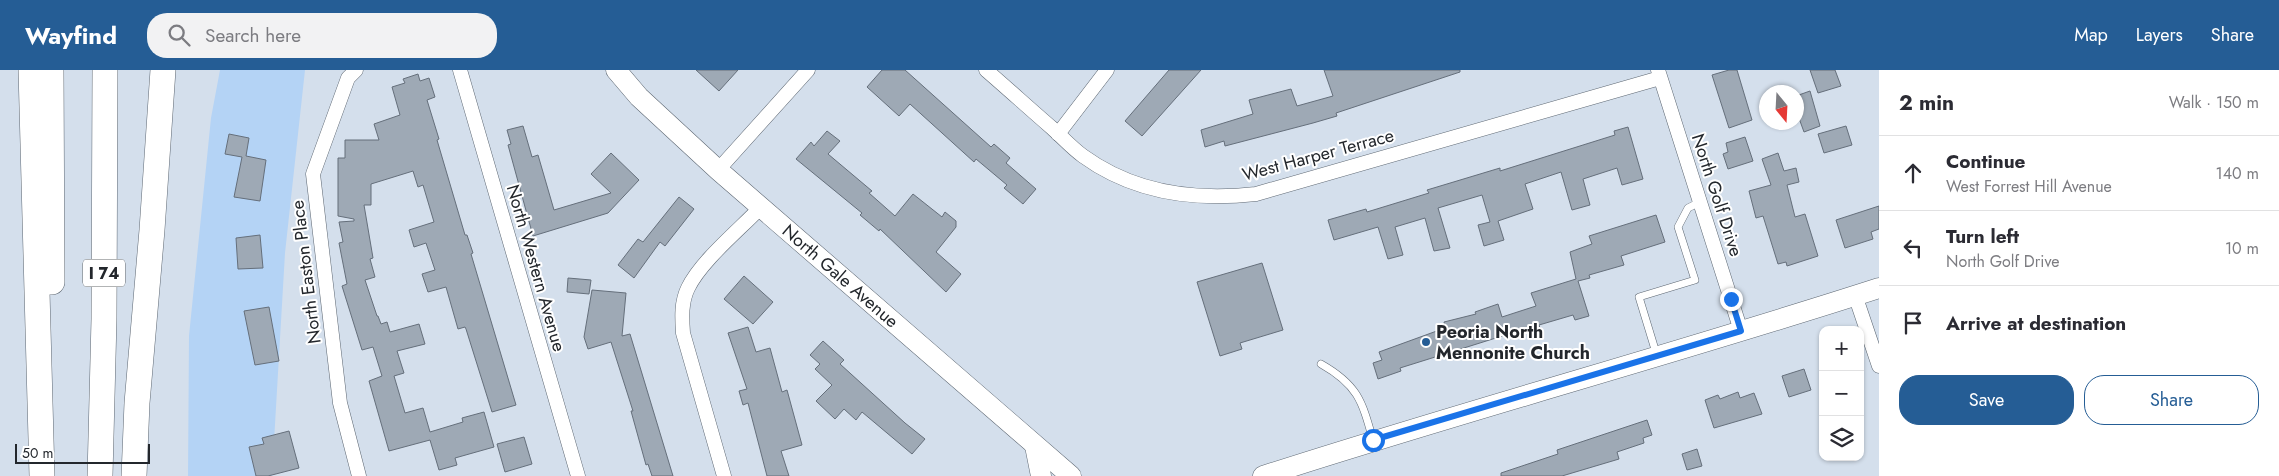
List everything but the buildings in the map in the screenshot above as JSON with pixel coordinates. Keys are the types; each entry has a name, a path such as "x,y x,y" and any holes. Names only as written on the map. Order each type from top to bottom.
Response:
{"highway":[{"path":"31,70 42,476"},
{"path":"51,70 53,476"},
{"name":"I 74","path":"100,476 104,319 105,70"},
{"path":"134,476 137,403 163,70"}],"main road":[{"name":"North Gale Avenue","path":"616,70 639,97 760,208 1071,476"},
{"path":"1263,476 1373,440 1879,288"},
{"path":"1035,446 1041,476"}],"street":[{"name":"North Easton Place","path":"356,70 348,78 313,174 340,403 359,476"},
{"name":"North Western Avenue","path":"460,70 578,476"},
{"path":"718,170 808,70"},
{"name":"West Harper Terrace","path":"986,70 1083,156 1117,177 1158,191 1188,196 1226,197 1256,194 1659,74"},
{"path":"1058,134 1107,70"},
{"name":"North Golf Drive","path":"1659,74 1741,331"},
{"path":"724,476 684,333 682,310 688,288 700,270 760,208"},
{"path":"1855,295 1879,366"}],"lane":[{"path":"1657,356 1639,297 1694,280 1678,228 1688,208 1700,202"},
{"path":"1321,364 1349,383 1361,399 1373,440"}],"shaded area":[{"path":"220,70 305,70 285,253 272,476 188,476 189,336 211,118"}],"place":[{"name":"Peoria North Mennonite Church","path":"1426,342"}],"route":[{"path":"1373,440 1741,331 1731,299"}]}
